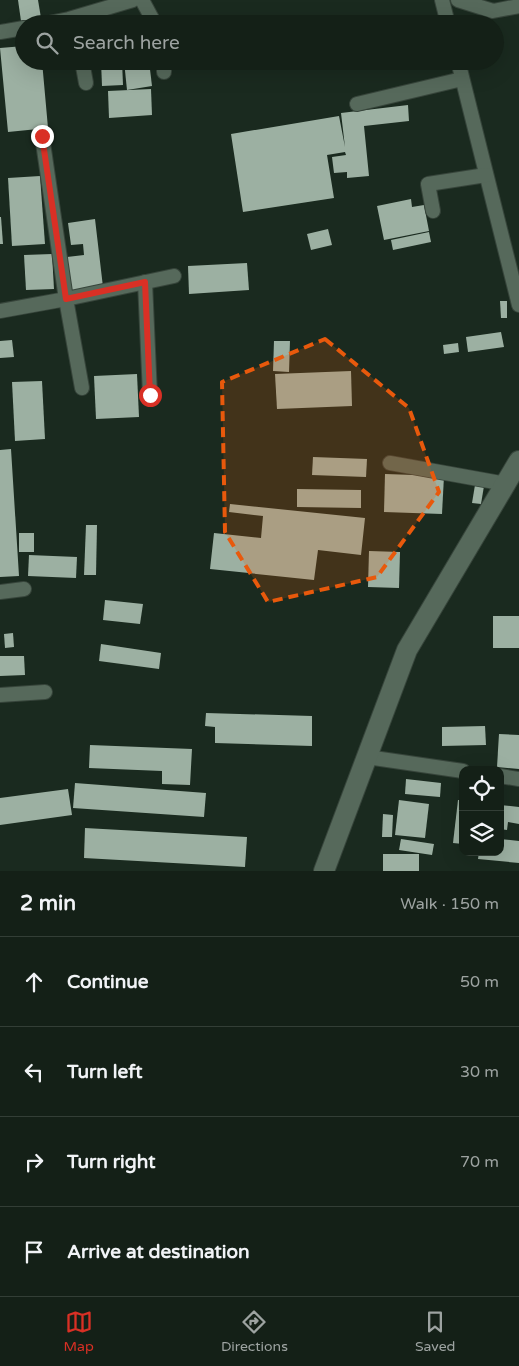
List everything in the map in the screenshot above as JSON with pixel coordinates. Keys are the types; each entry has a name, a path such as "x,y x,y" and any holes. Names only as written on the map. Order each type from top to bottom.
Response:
{"main road":[{"path":"324,871 407,650 519,462"}],"street":[{"path":"91,15 133,0"},
{"path":"142,0 150,15"},
{"path":"442,0 446,15"},
{"path":"458,0 493,11 519,6"},
{"path":"0,32 15,30"},
{"path":"84,70 86,83"},
{"path":"460,70 519,305"},
{"path":"356,104 462,79"},
{"path":"42,136 66,299 82,388"},
{"path":"433,211 428,184 486,175"},
{"path":"0,311 174,276"},
{"path":"145,282 150,395"},
{"path":"390,463 506,484"},
{"path":"0,592 24,589"},
{"path":"0,695 45,692"},
{"path":"367,757 459,769"},
{"path":"504,777 519,779"}],"highlighted area":[{"path":"325,339 409,408 439,492 377,577 268,602 225,532 222,382"}],"building":[{"path":"18,0 38,0 40,15 20,15"},
{"path":"15,47 15,70 43,70 48,128 8,132 0,48"},
{"path":"101,70 122,70 123,85 102,86"},
{"path":"125,70 150,70 152,86 127,90"},
{"path":"151,89 152,115 109,118 108,91"},
{"path":"408,105 409,121 364,126 369,176 347,178 347,172 334,173 332,157 346,155 345,152 327,155 334,198 243,212 231,134 339,116 345,147 341,113"},
{"path":"40,176 45,244 12,246 8,178"},
{"path":"411,199 412,207 424,205 429,231 384,240 377,206"},
{"path":"1,217 3,244 0,244"},
{"path":"95,219 103,287 72,291 67,257 84,255 83,244 71,245 68,223"},
{"path":"328,229 332,245 311,250 307,234"},
{"path":"429,232 431,242 393,250 391,240"},
{"path":"52,254 54,289 26,290 24,255"},
{"path":"247,263 249,290 189,294 188,266"},
{"path":"500,301 507,301 507,318 501,318"},
{"path":"501,332 504,347 468,352 466,337"},
{"path":"12,340 14,357 0,358 0,341"},
{"path":"274,341 290,341 289,372 273,371"},
{"path":"458,343 459,352 444,354 443,345"},
{"path":"351,371 352,406 277,409 275,374"},
{"path":"137,374 139,417 96,419 94,376"},
{"path":"42,381 45,439 15,441 12,382"},
{"path":"11,449 19,576 0,577 0,450"},
{"path":"313,457 367,459 366,477 312,475"},
{"path":"385,474 444,476 442,514 384,512"},
{"path":"475,485 484,486 481,504 472,503"},
{"path":"297,489 361,490 361,508 297,507"},
{"path":"230,504 365,518 361,555 318,550 314,580 210,569 214,533 261,538 263,516 229,512"},
{"path":"86,525 97,525 96,575 84,575"},
{"path":"19,533 34,533 34,552 19,552"},
{"path":"369,551 400,552 399,588 368,587"},
{"path":"29,555 77,557 76,578 28,576"},
{"path":"105,600 143,604 140,624 103,620"},
{"path":"493,616 519,616 519,648 493,648"},
{"path":"13,633 14,647 5,648 4,634"},
{"path":"101,644 161,653 159,669 99,661"},
{"path":"0,656 24,656 25,675 0,676"},
{"path":"206,713 312,716 312,746 215,743 215,727 205,726"},
{"path":"485,726 486,745 442,746 442,727"},
{"path":"499,734 519,735 519,769 497,766"},
{"path":"90,745 192,749 190,785 162,784 162,771 89,768"},
{"path":"406,779 441,783 440,797 405,794"},
{"path":"75,783 206,793 204,817 73,808"},
{"path":"68,789 72,815 0,825 0,798"},
{"path":"399,800 429,804 425,838 395,835"},
{"path":"458,800 459,800 459,844 453,843"},
{"path":"504,805 519,807 519,824 508,822 507,830 504,830"},
{"path":"383,814 393,815 392,837 382,837"},
{"path":"85,828 247,837 245,867 84,858"},
{"path":"401,839 434,844 432,855 399,850"},
{"path":"504,839 519,841 519,863 478,859 478,856 504,856"},
{"path":"383,854 419,854 419,871 383,871"}],"route":[{"path":"42,136 66,299 145,282 150,395"}]}
